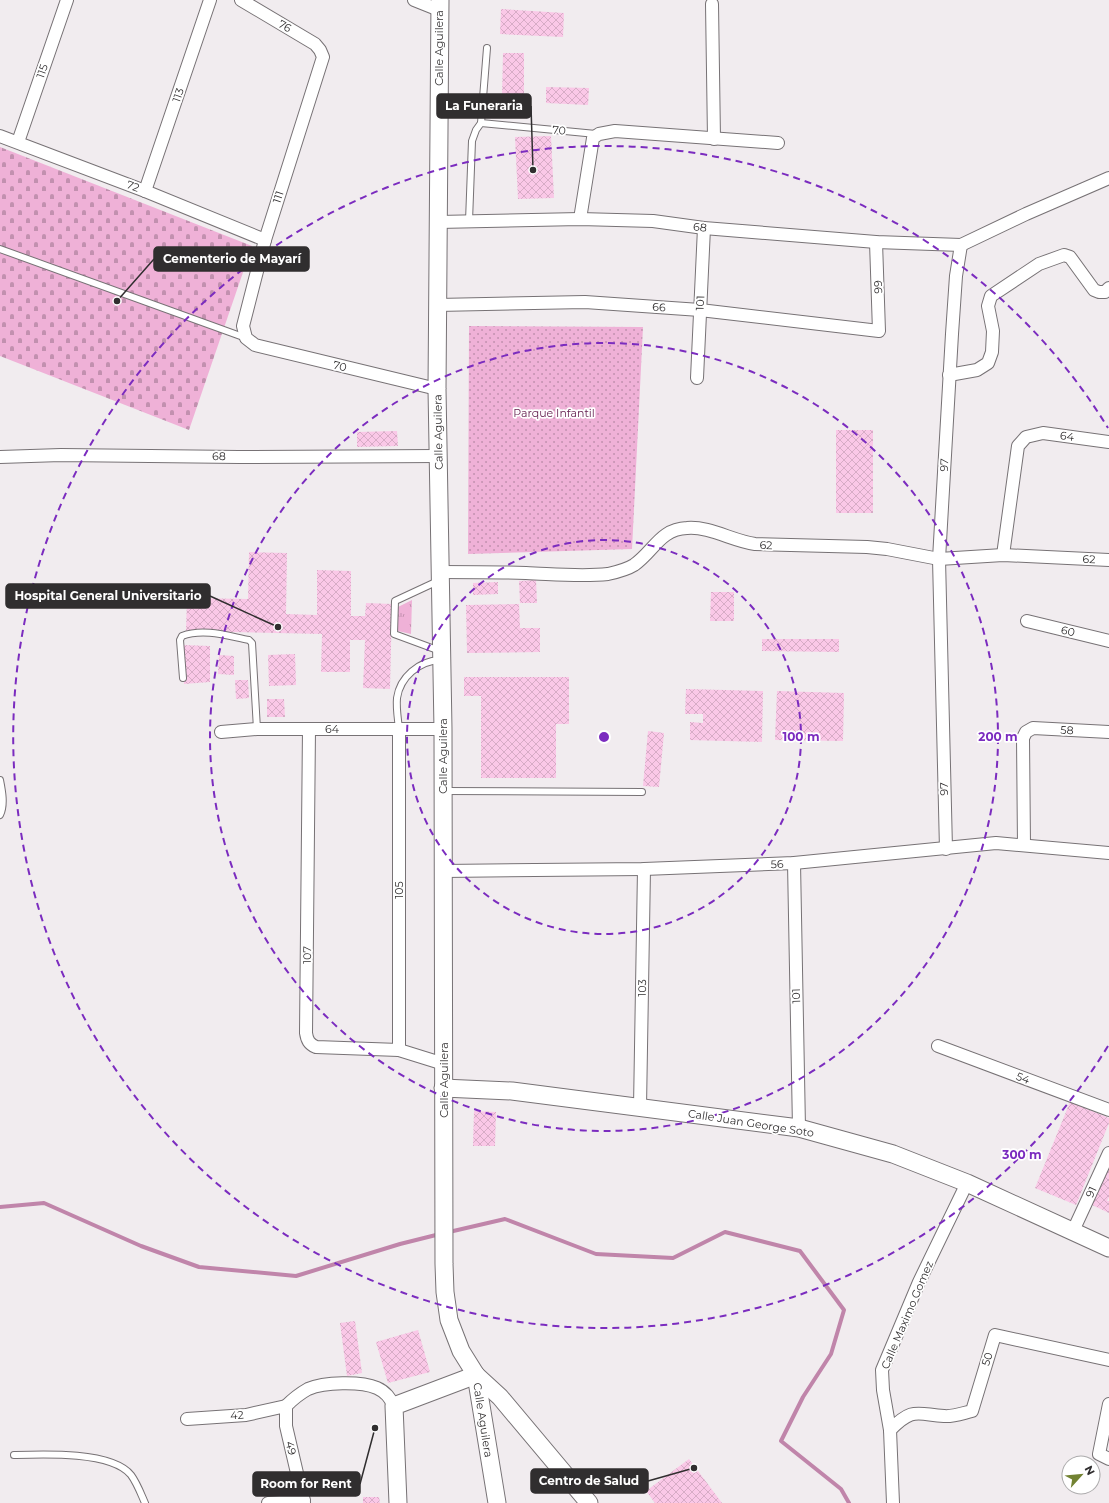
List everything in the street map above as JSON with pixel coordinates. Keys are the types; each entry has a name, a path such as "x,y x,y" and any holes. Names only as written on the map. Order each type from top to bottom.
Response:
{"main road":[{"name":"Calle Aguilera","path":"439,5 437,389 443,729 445,1292 449,1320 461,1351 476,1375 497,1503"},
{"name":"Calle Juan George Soto","path":"444,1088 512,1091 798,1128 893,1154 967,1182 1109,1248"},
{"path":"398,1503 394,1406 476,1375 502,1400 589,1503"},
{"path":"482,1409 488,1402 502,1400"}],"street":[{"name":"115","path":"18,142 67,0"},
{"name":"113","path":"145,191 210,0"},
{"name":"76","path":"241,0 315,44 323,57"},
{"path":"414,0 439,5"},
{"path":"712,4 714,139"},
{"name":"111","path":"246,338 243,326 265,240 323,57"},
{"name":"70","path":"599,134 615,131 778,143"},
{"path":"580,219 593,138 599,134"},
{"name":"72","path":"0,136 145,191 265,240"},
{"path":"961,245 1026,214 1109,178"},
{"name":"68","path":"438,222 580,219 653,221 704,228 876,242 961,245"},
{"name":"101","path":"696,378 704,228"},
{"name":"99","path":"876,242 879,331"},
{"name":"97","path":"946,849 939,559 956,276 961,245"},
{"path":"950,375 977,370 988,363 992,352 993,331 988,306 991,296 1039,264 1064,255 1070,257 1094,290 1105,292 1109,288"},
{"name":"66","path":"438,305 585,302 700,310 879,331"},
{"name":"70","path":"246,338 255,345 437,389"},
{"name":"64","path":"1003,555 1018,446 1026,437 1042,433 1109,442"},
{"name":"68","path":"0,457 61,455 239,457 438,456"},
{"name":"62","path":"440,576 491,571 567,575 608,574 622,571 634,565 659,540 672,530 686,528 697,528 742,542 755,544 867,547 887,549 939,559 1003,555 1109,560"},
{"name":"60","path":"1027,621 1109,641"},
{"name":"58","path":"1024,845 1023,738 1026,732 1033,728 1109,732"},
{"name":"64","path":"221,732 257,729 443,729"},
{"name":"107","path":"309,729 307,1039 311,1044 321,1048 399,1050 444,1064"},
{"name":"105","path":"398,729 399,1050"},
{"name":"56","path":"443,871 644,869 794,864 996,843 1109,853"},
{"name":"101","path":"794,864 798,1128"},
{"name":"103","path":"640,1107 644,869"},
{"name":"54","path":"938,1046 1109,1110"},
{"name":"91","path":"1073,1231 1109,1153"},
{"name":"Calle Maximo Gomez","path":"892,1503 890,1430 883,1390 882,1370 919,1282 967,1182"},
{"name":"50","path":"890,1430 901,1419 912,1414 924,1413 946,1417 972,1411 995,1335 1109,1360"},
{"path":"286,1406 296,1396 309,1389 325,1384 354,1384 377,1388 389,1396 394,1406"},
{"path":"1109,1404 1099,1454 1109,1459"},
{"name":"42","path":"188,1419 246,1415 286,1406"},
{"name":"49","path":"286,1406 286,1426 304,1501"},
{"path":"268,1503 304,1501"}],"lane":[{"path":"469,221 472,140 481,123 487,48"},
{"name":"70","path":"481,123 599,134"},
{"path":"0,249 246,338"},
{"path":"440,576 395,601 394,634 441,656"},
{"path":"183,678 180,640 182,636 188,634 215,633 249,640 252,643 257,729"},
{"path":"398,729 397,699 400,686 405,678 414,669 441,656"},
{"path":"0,780 2,792 2,811 0,815"},
{"path":"443,791 642,792"},
{"path":"14,1455 41,1454 82,1456 109,1462 121,1467 130,1475 145,1503"}],"green space":[{"path":"0,147 252,246 189,430 0,356"},
{"name":"Parque Infantil","path":"469,326 643,327 632,549 468,554"},
{"path":"412,600 411,634 398,631 398,607"}],"building":[{"path":"501,9 564,13 563,37 500,34"},
{"path":"503,53 524,53 524,97 502,97"},
{"path":"546,87 589,88 588,105 546,103"},
{"path":"551,136 554,198 518,199 515,137"},
{"path":"836,430 873,430 873,513 836,513"},
{"path":"397,431 398,446 357,447 357,432"},
{"path":"249,552 287,553 286,614 317,615 317,570 351,571 351,616 365,616 366,603 392,604 390,689 363,688 365,640 350,640 350,672 321,672 322,634 186,631 187,598 248,599"},
{"path":"536,580 537,603 520,603 519,581"},
{"path":"498,582 498,594 473,595 473,583"},
{"path":"711,592 734,592 734,621 710,621"},
{"path":"519,604 520,628 540,628 540,652 467,653 466,605"},
{"path":"762,639 839,639 839,652 762,651"},
{"path":"183,645 210,646 210,682 184,684"},
{"path":"295,654 296,685 269,686 268,655"},
{"path":"219,655 234,656 234,675 218,674"},
{"path":"464,677 569,677 569,724 556,724 556,778 481,778 481,696 464,696"},
{"path":"235,680 248,680 249,698 236,699"},
{"path":"686,689 763,691 762,742 690,740 690,722 703,723 703,714 685,714"},
{"path":"777,691 844,693 843,741 775,740"},
{"path":"267,699 284,699 285,717 267,717"},
{"path":"648,731 664,733 659,787 643,786"},
{"path":"1070,1102 1109,1118 1109,1123 1076,1205 1035,1188"},
{"path":"474,1111 496,1112 495,1146 473,1146"},
{"path":"1109,1166 1109,1197 1107,1201 1109,1201 1109,1213 1090,1204"},
{"path":"355,1321 362,1373 347,1376 340,1323"},
{"path":"418,1330 430,1372 388,1383 376,1342"},
{"path":"689,1459 722,1503 655,1503 646,1491"},
{"path":"363,1497 379,1497 380,1503 363,1503"}],"waterway":[{"path":"0,1207 44,1203 141,1246 199,1267 296,1276 400,1244 440,1234"},
{"path":"449,1232 505,1219 596,1254 673,1258 725,1232 800,1251 844,1310 831,1354 803,1397 781,1441 841,1489 849,1503"}],"place":[{"name":"La Funeraria","path":"533,170"},
{"name":"Cementerio de Mayarí","path":"117,301"},
{"name":"Hospital General Universitario","path":"278,627"},
{"name":"Room for Rent","path":"375,1428"},
{"name":"Centro de Salud","path":"694,1468"}]}
